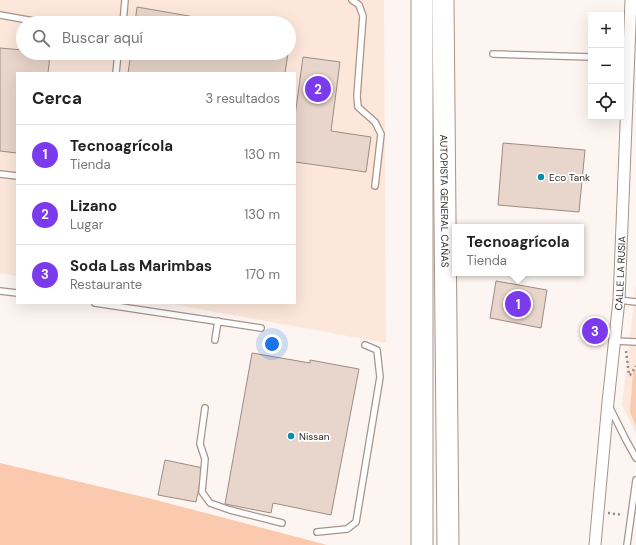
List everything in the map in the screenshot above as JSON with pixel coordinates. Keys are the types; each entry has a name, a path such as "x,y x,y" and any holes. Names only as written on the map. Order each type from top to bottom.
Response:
{"highway":[{"path":"422,0 422,545"},
{"name":"AUTOPISTA GENERAL CAÑAS","path":"443,0 448,545"}],"street":[{"name":"CALLE LA RUSIA","path":"624,58 632,0"},
{"name":"CALLE LA RUSIA","path":"595,545 608,402 620,341 618,300 623,84"}],"lane":[{"path":"123,16 125,0"},
{"path":"352,0 359,5 363,16 357,96 358,107 375,122 381,134 375,186"},
{"path":"0,15 16,18"},
{"path":"494,54 588,57"},
{"path":"116,72 117,60"},
{"path":"0,174 16,176"},
{"path":"0,291 16,293"},
{"path":"618,300 636,302"},
{"path":"102,304 261,328"},
{"path":"215,340 218,321"},
{"path":"620,341 636,342"},
{"path":"317,532 347,530 356,522 380,377 377,350 365,345"},
{"path":"608,402 636,458"},
{"path":"205,408 200,444 205,459 202,492 210,503 230,510 282,523"},
{"path":"627,545 636,480"}],"path":[{"path":"620,341 629,376 636,366"},
{"path":"598,512 631,516"}],"shaded area":[{"path":"0,0 384,0 386,343 172,304 296,304 296,72 16,72 16,276 0,273"},
{"path":"636,284 636,434 622,405"},
{"path":"636,369 636,426 630,412 633,372"},
{"path":"0,463 156,500 327,545 0,545"}],"building":[{"path":"137,7 189,16 136,16"},
{"path":"0,48 16,49 16,60 49,60 48,72 16,72 16,153 0,151"},
{"path":"303,57 340,62 331,131 371,137 366,172 296,162 296,109"},
{"path":"130,60 287,60 285,72 128,72"},
{"name":"Eco Tank","path":"503,143 585,150 579,212 498,205"},
{"path":"496,281 547,290 541,328 490,318"},
{"name":"Nissan","path":"252,353 310,363 310,360 359,369 331,515 273,503 271,513 225,504"},
{"path":"165,460 203,468 196,502 158,495"}],"place":[{"name":"Lizano","path":"318,89"},
{"name":"Eco Tank","path":"541,177"},
{"name":"Tecnoagrícola","path":"518,304"},
{"name":"Soda Las Marimbas","path":"595,331"},
{"name":"Nissan","path":"291,436"}]}
